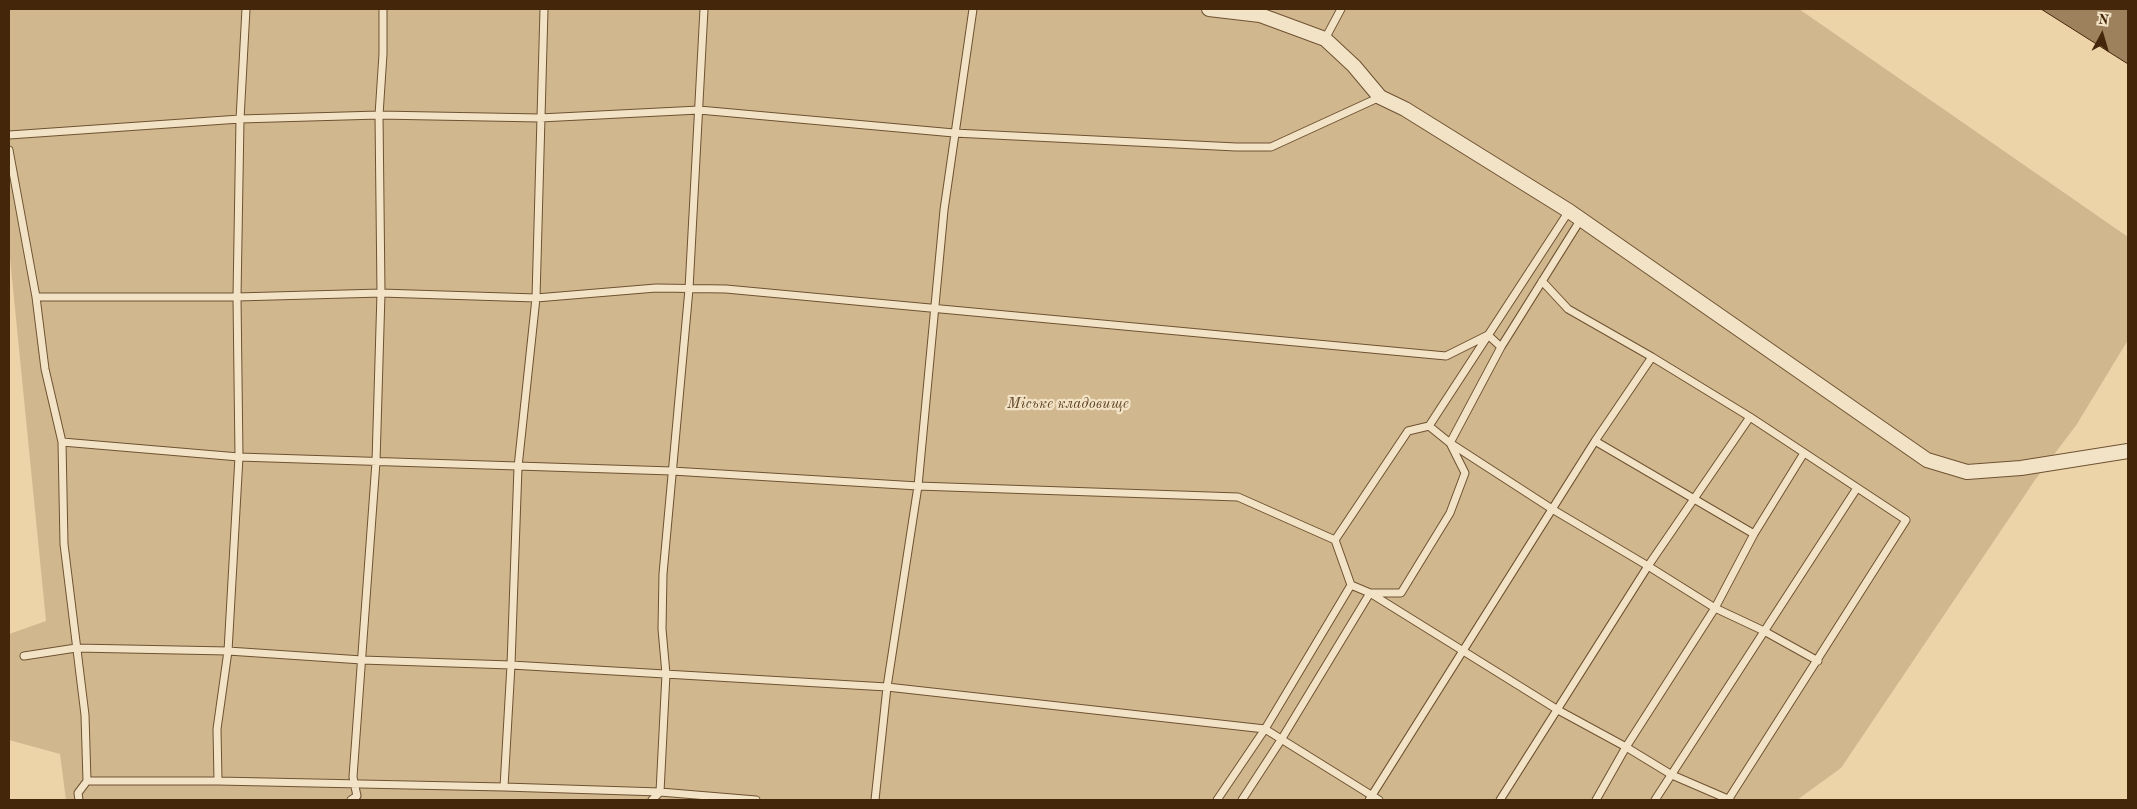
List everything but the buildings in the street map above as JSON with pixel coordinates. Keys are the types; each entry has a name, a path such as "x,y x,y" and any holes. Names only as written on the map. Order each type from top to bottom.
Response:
{"street":[{"path":"1209,9 1260,15 1325,39 1354,66 1380,96 1405,109 1569,211 1927,460 1967,472 2022,468 2128,451"}],"lane":[{"path":"218,781 218,729 228,651 239,457 237,297 240,119 246,9"},
{"path":"351,800 357,796 353,778 376,462 381,293 379,115 384,54 383,9"},
{"path":"504,787 511,665 518,467 536,298 544,9"},
{"path":"652,800 660,792 666,674 662,629 663,574 689,289 704,9"},
{"path":"875,800 887,688 918,486 944,210 972,9"},
{"path":"1325,39 1341,9"},
{"path":"9,135 240,119 379,115 540,118 699,110 954,133 1236,147 1271,147 1380,96"},
{"path":"9,150 36,297 45,369 62,442 64,544 84,715 87,780 78,793 79,800"},
{"path":"1335,540 1408,431 1429,426 1569,211"},
{"path":"1450,443 1501,347 1581,220"},
{"path":"62,442 239,457 672,471 918,486 1238,497 1335,540 1351,585 1370,593 1558,710 1626,747 1672,776 1729,800 1906,520 1750,417 1652,357 1568,310 1542,281"},
{"path":"36,297 237,297 381,293 536,298 656,288 726,289 935,310 1446,356 1488,335"},
{"path":"1488,335 1501,347"},
{"path":"1370,798 1595,441 1652,357"},
{"path":"1500,800 1648,566 1750,417"},
{"path":"1429,426 1450,443 1552,509 1716,608 1764,631 1818,661"},
{"path":"1595,441 1754,534"},
{"path":"1370,593 1401,593 1450,512 1465,472 1450,443"},
{"path":"1596,800 1626,747 1716,608 1754,534 1804,452"},
{"path":"1655,800 1857,488"},
{"path":"1217,800 1265,729 1351,585"},
{"path":"1242,800 1281,740 1370,593"},
{"path":"24,656 76,648 228,651 362,660 511,665 887,688 1265,729 1370,798 1379,800"},
{"path":"87,780 504,787 660,792 756,800"}],"green space":[{"name":"Міське кладовище","path":"9,9 1799,9 2128,237 2128,340 2077,424 2035,480 1841,768 1797,800 66,800 60,754 9,740 9,634 46,621 9,248"}]}
